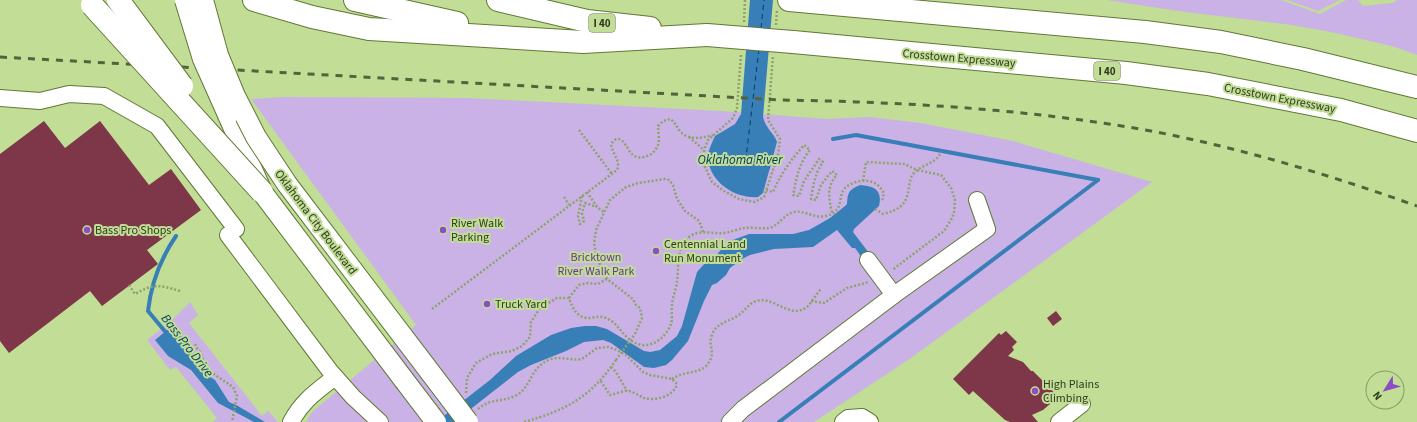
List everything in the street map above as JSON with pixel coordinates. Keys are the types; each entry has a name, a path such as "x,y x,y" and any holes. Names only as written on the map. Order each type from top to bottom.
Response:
{"highway":[{"path":"85,0 92,5 262,192"},
{"path":"118,0 262,192"},
{"path":"254,0 312,17 368,29 583,42 707,35"},
{"path":"355,0 448,21 583,42"},
{"name":"Crosstown Expressway","path":"498,0 586,21 707,35 1126,73 1208,84 1341,110 1417,131"},
{"path":"783,4 814,3 1145,32 1221,42 1303,59 1417,88"}],"main road":[{"name":"Oklahoma City Boulevard","path":"185,0 203,59 262,192 436,422"},
{"name":"Oklahoma City Boulevard","path":"203,0 218,56 235,96 256,137 287,184 472,416"}],"street":[{"path":"0,98 40,101 69,94 104,96 157,126 335,377 352,396 380,422"},
{"path":"730,422 743,410 894,295 987,229 976,200"},
{"path":"868,260 894,295"},
{"path":"291,422 299,408 313,394 335,377"},
{"path":"1059,422 1082,404"},
{"path":"843,422 848,418 862,417 870,422"}],"path":[{"path":"744,23 745,0"},
{"path":"775,30 783,4"},
{"path":"741,54 737,108 732,118 708,140 704,150 706,167 712,182 724,191 739,199 755,202 764,197 778,155 780,139 768,120 774,53"},
{"path":"432,309 617,170 619,166 618,158 613,153 611,147 613,140 621,140 632,154 640,158 648,156 659,144 658,126 663,121 670,119 675,122 683,134 704,150"},
{"path":"579,130 612,174"},
{"path":"688,137 702,138 714,134"},
{"path":"766,190 773,192 778,180 790,161 804,144 810,150 803,160 798,172 793,195 799,196 804,181 819,159 823,162 814,182 811,199 816,200 821,185 832,171 837,175 832,180 828,198 832,213"},
{"path":"875,209 883,214 901,207 908,196 911,176 917,170 934,161 941,152"},
{"path":"811,301 824,303 853,286 882,279 944,231 954,213 955,200 952,188 941,175 917,170 904,164 866,162 863,180"},
{"path":"524,422 565,408 592,390 635,334 642,318 640,308 636,305 633,299 607,279 597,258 594,243 596,230 610,200 626,187 638,183 664,179 670,180 677,199 686,211 698,220 701,224 703,232"},
{"path":"569,298 573,310 581,316 589,318 606,318 611,321 626,338 640,345 656,342 664,336 672,323 672,305 677,283 680,250 684,242 690,236 703,232 724,233 744,228 770,228 788,214 794,212 804,212 816,217 826,216 840,206 843,192 846,188 853,183 863,180 878,184 884,193 882,201"},
{"path":"587,192 598,207 605,213"},
{"path":"582,196 578,216 580,224 584,221 582,213 585,203 598,207"},
{"path":"564,197 569,205"},
{"path":"569,298 579,285 588,283 598,284 607,279"},
{"path":"129,285 135,294 148,286 163,286 180,291"},
{"path":"672,379 683,373 700,370 707,365 713,352 711,339 716,327 740,314 752,303 765,300 773,302 786,310 795,312 804,308 820,289"},
{"path":"466,394 467,378 476,363 492,354 512,351 522,346 530,337 531,322 540,308 557,298 569,298"},
{"path":"195,344 201,353 204,364 208,370 233,387 237,396 232,422"},
{"path":"472,416 487,402 510,398 520,393 536,368 546,361 558,357 582,359 602,346 617,350 626,355 643,372 650,375 672,379 677,384 674,391 656,399 643,397 626,391 616,372 611,367"},
{"path":"600,380 610,395 629,391"}],"green space":[{"path":"1107,0 1281,0 1320,14 1346,0 1358,0 1363,6 1392,3 1397,0 1417,0 1417,55 1395,47 1336,33 1292,25 1185,12"},
{"path":"1287,0 1340,0 1318,11"},
{"name":"Bricktown River Walk Park","path":"283,97 468,98 721,111 826,119 869,117 921,123 1013,141 1152,182 911,358 814,422 306,422 312,412 416,325 251,99"},
{"path":"190,302 198,315 189,323 262,416 268,411 278,422 213,422 217,418 176,367 170,370 147,340 169,323"}],"water":[{"name":"Oklahoma River","path":"750,0 773,0 763,117 766,125 777,142 763,193 758,197 741,195 726,188 714,176 708,160 709,151 715,136 735,124 741,114"},
{"path":"860,185 873,188 880,196 879,206 854,229 853,232 872,257 865,262 855,248 852,248 837,230 813,247 774,249 750,255 730,268 726,275 717,283 712,285 688,341 666,365 654,368 644,367 611,343 603,340 584,342 518,372 454,422 436,422 490,380 516,356 551,335 571,328 596,326 607,329 644,351 650,352 660,350 677,336 682,326 697,272 705,263 715,257 724,246 733,240 749,234 793,234 809,230 830,218 845,206 847,204 849,192"},
{"path":"172,326 179,331 185,343 195,355 201,371 215,380 229,402 265,422 254,422 218,403 191,370 168,356 155,340"}],"building":[{"name":"Bass Pro Shops","path":"44,121 65,148 100,121 149,185 171,169 201,210 147,250 158,264 102,306 90,291 9,353 0,341 0,154"},
{"path":"1056,311 1062,319 1053,326 1047,318"},
{"path":"1006,331 1017,342 1012,347 1014,350 1008,356 1023,362 1048,386 1049,389 1053,391 1055,398 1050,404 1043,410 1032,415 1038,422 1010,422 1005,420 973,391 969,395 953,379 999,333 1001,335"}],"waterway":[{"path":"833,139 856,135 1098,180"},
{"path":"779,422 1098,180"},
{"name":"Bass Pro Drive","path":"168,335 148,311 154,281 161,262 176,236"}],"ferry route":[{"path":"761,28 764,0"},
{"path":"759,49 746,158 770,168"}],"railway":[{"path":"0,57 781,100 920,105 1013,112 1105,123 1185,138 1285,163 1417,206"}],"place":[{"name":"Bass Pro Shops","path":"87,230"},
{"name":"River Walk Parking","path":"443,230"},
{"name":"Centennial Land Run Monument","path":"656,251"},
{"name":"Truck Yard","path":"487,304"},
{"name":"High Plains Climbing","path":"1035,391"}]}
